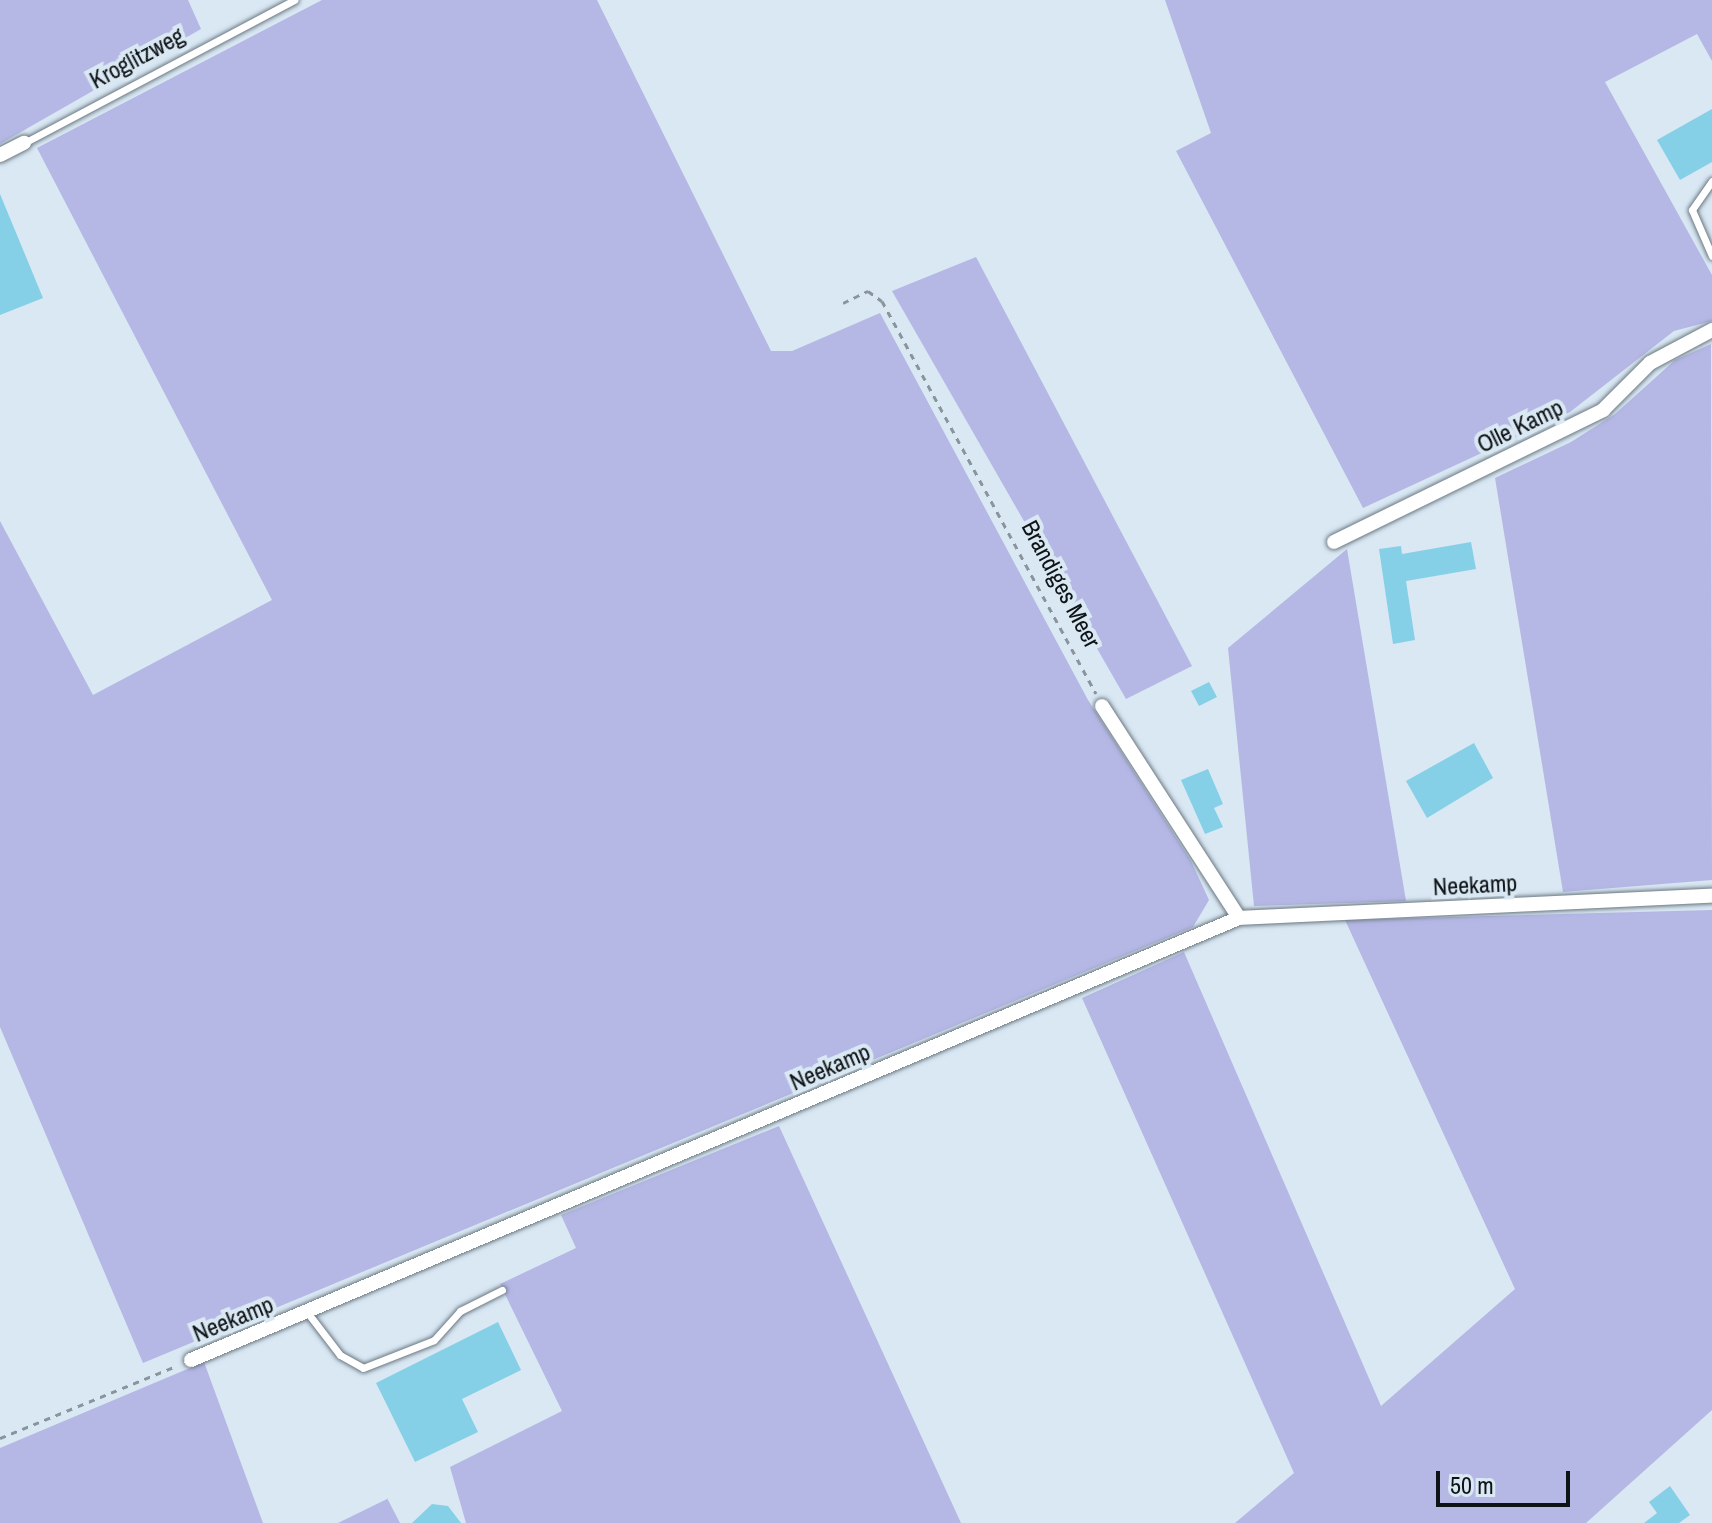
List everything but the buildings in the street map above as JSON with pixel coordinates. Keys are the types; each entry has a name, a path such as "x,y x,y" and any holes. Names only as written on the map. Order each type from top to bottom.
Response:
{"street":[{"name":"Kroglitzweg","path":"0,155 24,143"},
{"name":"Olle Kamp","path":"1334,542 1603,410 1650,363 1712,330"},
{"path":"1102,706 1239,918"},
{"name":"Neekamp","path":"191,1360 1239,918 1712,896"}],"lane":[{"name":"Kroglitzweg","path":"24,143 294,0"},
{"path":"1712,181 1692,210 1712,256"},
{"path":"307,1312 340,1355 363,1368 434,1340 460,1311 502,1290"}],"path":[{"name":"Brandiges Meer","path":"843,303 868,291 882,301 1102,706"},
{"name":"Neekamp","path":"0,1438 191,1360"}],"shaded area":[{"path":"0,0 188,0 201,29 0,144"},
{"path":"322,0 597,0 771,351 792,351 880,313 1088,700 1191,861 1209,900 1193,927 143,1363 0,1027 0,521 93,695 272,600 37,148"},
{"path":"1165,0 1712,0 1712,61 1697,34 1605,82 1712,275 1712,321 1674,331 1570,412 1363,508 1176,151 1211,133"},
{"path":"976,257 1192,666 1126,699 892,291"},
{"path":"1711,344 1712,880 1563,892 1495,478 1571,442 1615,414 1675,360"},
{"path":"1347,549 1406,901 1254,906 1228,648"},
{"path":"1712,910 1712,1410 1586,1523 1235,1523 1294,1473 1082,998 1184,952 1381,1406 1515,1289 1345,920"},
{"path":"779,1126 961,1523 466,1523 450,1467 562,1411 500,1284 576,1248 561,1215"},
{"path":"204,1362 263,1523 0,1523 0,1448"},
{"path":"387,1499 400,1523 338,1523"}]}
